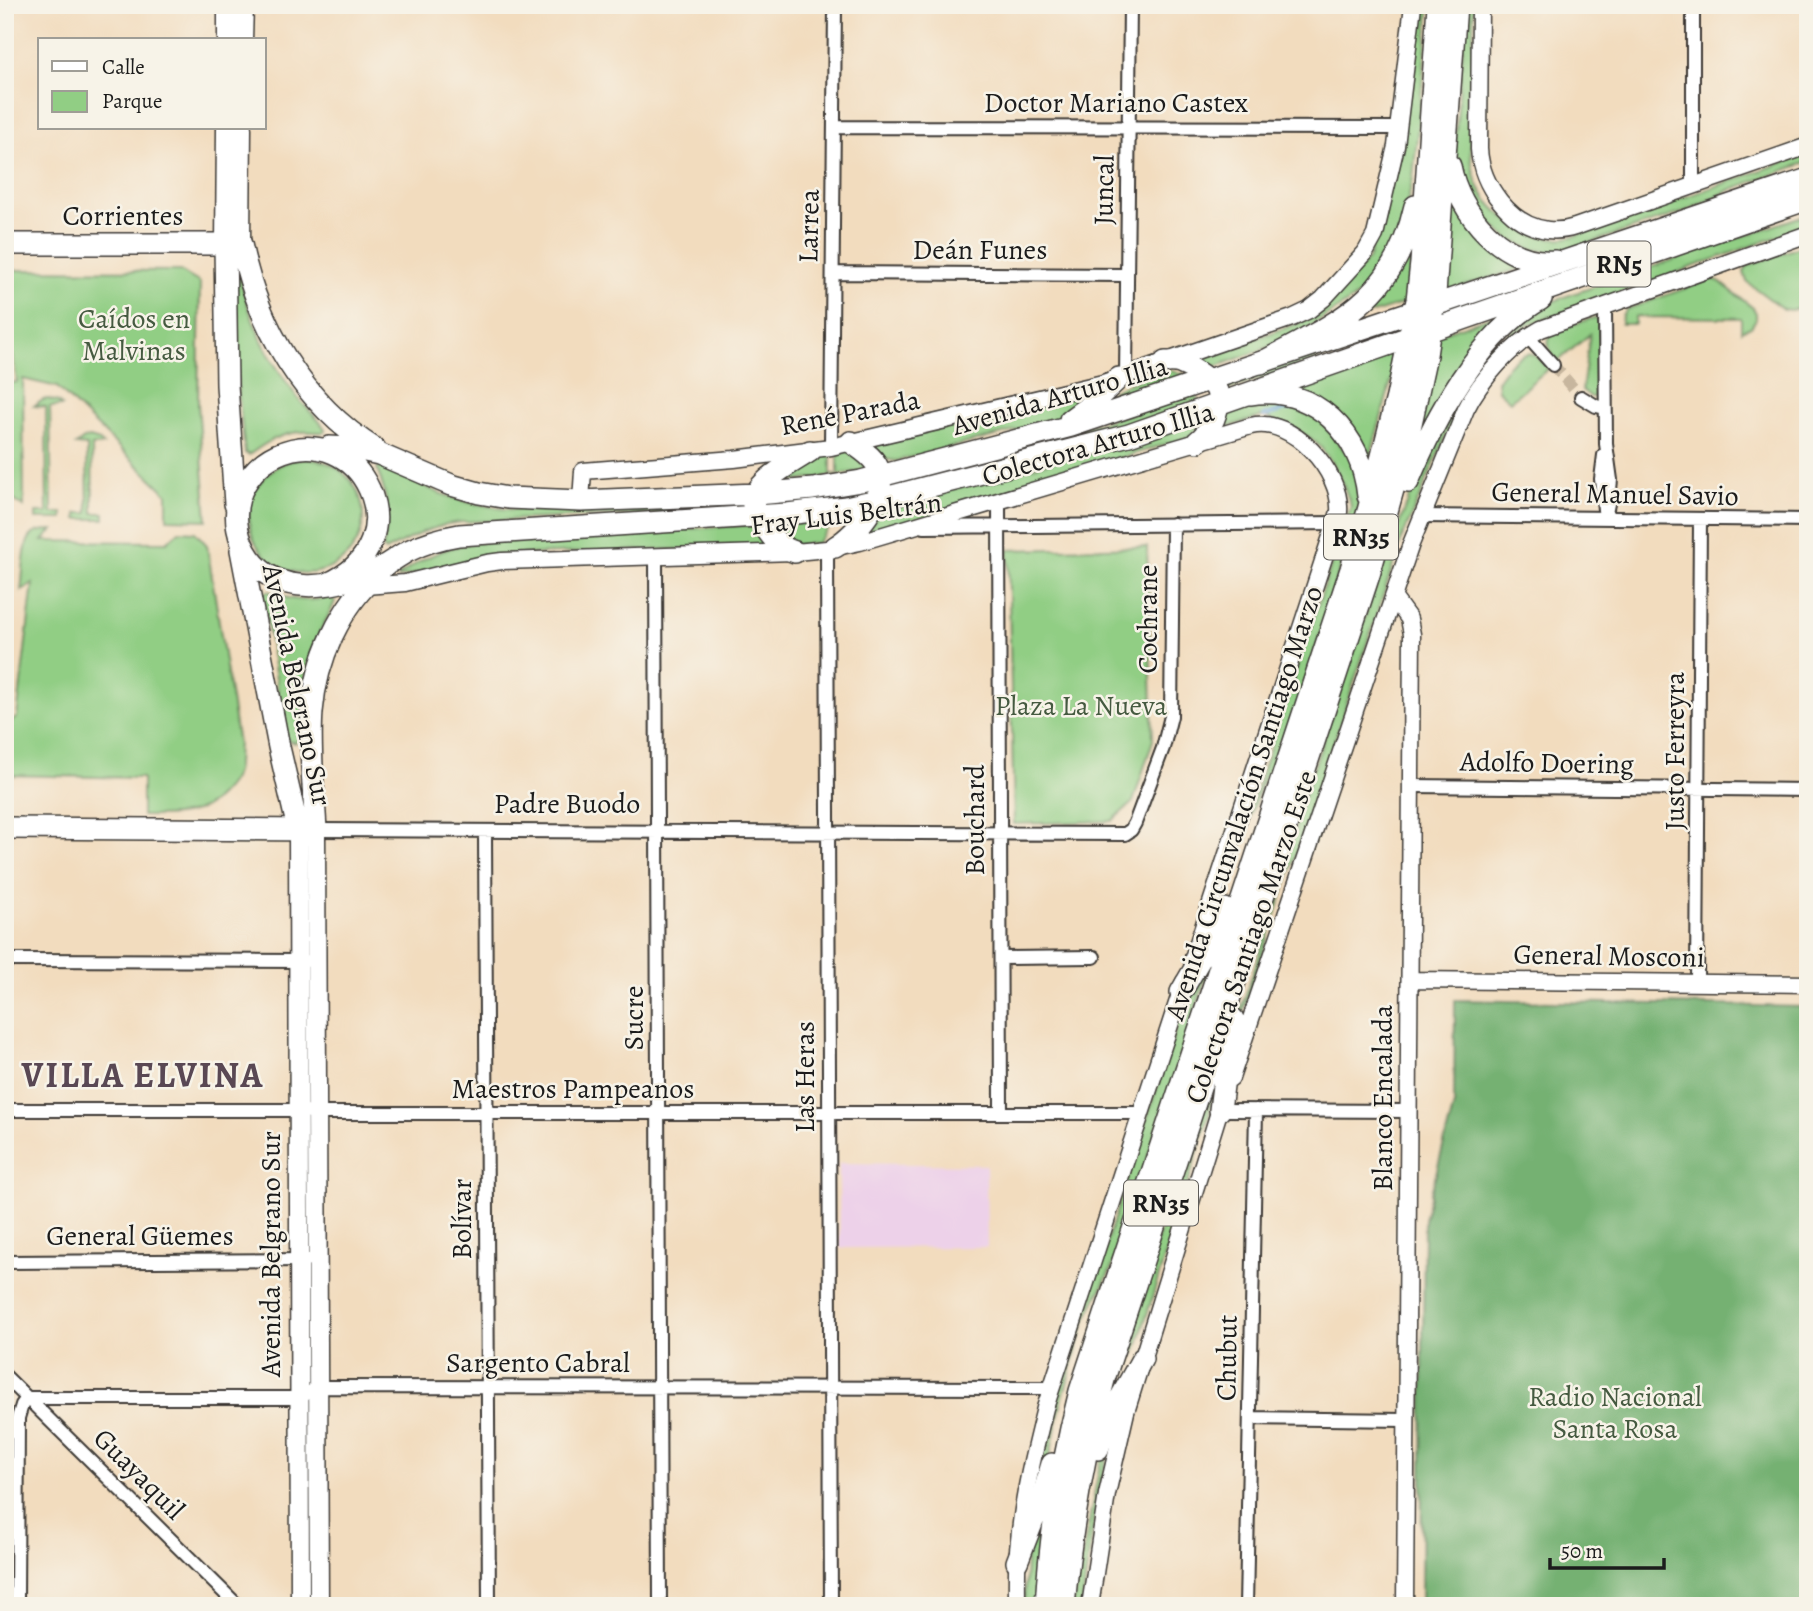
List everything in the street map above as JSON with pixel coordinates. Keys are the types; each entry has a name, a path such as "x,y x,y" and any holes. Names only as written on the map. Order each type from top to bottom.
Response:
{"main road":[{"path":"227,5 227,38"},
{"path":"243,38 244,5"},
{"name":"Avenida Circunvalación Santiago Marzo","path":"1046,1606 1053,1529 1069,1435 1087,1368 1351,569 1420,334 1448,122 1438,5"},
{"name":"Avenida Circunvalación Santiago Marzo","path":"1424,308 1421,263 1443,76 1459,5"},
{"path":"1261,363 1348,314 1374,291 1396,261 1406,240 1415,206 1443,76"},
{"path":"1448,122 1449,164 1453,182 1466,210 1480,228 1507,248 1537,260 1581,256"},
{"path":"226,130 233,244 280,350 301,382 333,417 360,440 389,457"},
{"path":"233,244 242,130"},
{"path":"1673,225 1744,189 1808,167"},
{"name":"Avenida Arturo Illia","path":"1808,179 1122,410 880,476 821,488 757,494 581,501 508,498 479,493 438,480 389,457 370,452 307,448 274,456 256,469 239,498 237,526 241,542 252,561 270,576 303,587 362,581 414,548 459,535 758,516 814,511 877,500 1112,440 1808,199"},
{"name":"Corrientes","path":"5,244 233,244"},
{"name":"Avenida Belgrano Sur","path":"233,244 226,369 237,526 279,747 307,830"},
{"path":"1369,575 1430,432 1464,375 1516,317 1536,302 1593,273"},
{"name":"Avenida Circunvalación Santiago Marzo","path":"1066,1606 1069,1557 1093,1419 1369,575 1419,389 1420,334"},
{"path":"1165,362 1182,364 1209,381 1217,391 1217,405 1209,431 1198,442"},
{"path":"1054,430 1089,407 1122,377"},
{"path":"1250,394 1272,393 1295,397 1317,408 1336,423 1351,443 1362,466 1368,511"},
{"path":"327,584 356,565 369,546 376,523 370,489 333,417"},
{"path":"795,552 775,541 753,505 761,486 767,480 831,446 874,460 881,488 877,500 852,534 831,548"},
{"path":"307,448 329,452 348,462 370,489"},
{"name":"Avenida Belgrano Sur","path":"300,1606 300,1398 317,1113 308,961 307,830 312,710 326,651 362,581 369,546"},
{"path":"1181,992 1221,921 1266,788 1297,733"},
{"path":"1220,1110 1232,1024 1276,883 1291,809"},
{"name":"Padre Buodo","path":"5,828 307,830"},
{"name":"Avenida Belgrano Sur","path":"308,961 299,1110 318,1387 319,1606"},
{"path":"1017,1562 1048,1478 1067,1396 1086,1332 1123,1258"},
{"path":"1066,1606 1099,1445 1111,1415 1142,1359"}],"street":[{"name":"Larrea","path":"831,446 835,5"},
{"name":"Juncal","path":"1122,377 1127,275 1130,5"},
{"path":"1399,128 1413,5"},
{"path":"1479,5 1479,149 1483,174 1496,197 1509,210 1540,229 1557,231 1575,227 1808,146"},
{"path":"1693,5 1693,186"},
{"name":"Doctor Mariano Castex","path":"834,127 1399,128"},
{"name":"René Parada","path":"581,501 583,471 734,459 831,446 1122,377 1292,318 1323,299 1365,253 1372,241 1378,227 1399,128"},
{"path":"1605,518 1601,479 1606,444 1605,306 1808,234"},
{"name":"Deán Funes","path":"833,274 1127,275"},
{"name":"Colectora Santiago Marzo Este","path":"1090,1606 1113,1467 1142,1359 1220,1110 1422,516 1474,395 1512,350 1548,326 1605,306"},
{"path":"1528,337 1553,365"},
{"path":"1581,397 1596,407 1605,408"},
{"name":"Colectora Santiago Marzo Este","path":"1017,1606 1017,1562 1025,1496 1051,1388 1340,506 1334,483 1315,453 1302,441 1274,426 1264,424"},
{"name":"Colectora Arturo Illia","path":"908,527 1264,424"},
{"name":"Bouchard","path":"999,501 1001,1113"},
{"name":"General Manuel Savio","path":"1422,516 1808,520"},
{"name":"Justo Ferreyra","path":"1697,983 1700,519"},
{"name":"Fray Luis Beltrán","path":"362,581 405,583 502,561 795,552 831,548 908,527 1336,523"},
{"name":"Cochrane","path":"1129,832 1135,823 1163,748 1171,716 1173,524"},
{"name":"Las Heras","path":"831,548 828,833 831,1606"},
{"name":"Sucre","path":"656,556 660,1606"},
{"name":"Blanco Encalada","path":"1393,597 1409,620 1412,634 1405,1606"},
{"name":"Adolfo Doering","path":"1411,786 1808,790"},
{"name":"Padre Buodo","path":"307,830 1118,835 1129,832"},
{"name":"Bolívar","path":"485,831 489,1606"},
{"path":"1001,958 1094,957"},
{"path":"5,960 308,961"},
{"name":"General Mosconi","path":"1410,980 1808,984"},
{"name":"Maestros Pampeanos","path":"5,1110 299,1110 317,1113 1141,1113"},
{"path":"1220,1110 1409,1111"},
{"name":"Chubut","path":"1246,1606 1256,1110"},
{"name":"General Güemes","path":"5,1262 308,1260"},
{"name":"Guayaquil","path":"5,1376 238,1606"},
{"path":"17,1606 18,1418 27,1398 300,1398 318,1387"},
{"name":"Sargento Cabral","path":"318,1387 1051,1388"},
{"path":"1250,1418 1406,1420"}],"shaded area":[{"path":"839,1163 986,1165 987,1247 840,1248"}],"green space":[{"path":"1420,5 1430,5 1413,178 1403,221 1392,251 1359,295 1291,339 1212,368 1192,360 1315,316 1330,303 1369,258"},
{"path":"1466,5 1474,5 1470,142 1475,176 1482,193 1494,209 1528,232 1549,238 1571,237 1808,154 1808,162 1732,189 1684,212 1558,253 1531,249 1508,239 1477,211 1457,167 1455,145"},
{"path":"1450,199 1529,266 1444,292"},
{"path":"1808,214 1808,226 1528,325 1515,335 1461,400 1403,536 1239,1024 1236,1024 1280,890 1300,808 1379,577 1418,475 1462,391 1511,332 1550,303"},
{"path":"1808,244 1808,306 1783,309 1747,282 1744,272 1747,266"},
{"path":"1411,249 1408,302 1348,321"},
{"path":"236,268 239,270 253,321 268,352 297,397 325,429 324,432 301,432 280,437 249,455 245,453 238,390 232,271"},
{"name":"Caídos en Malvinas","path":"5,270 180,271 200,283 198,404 207,520 167,519 167,494 57,387 23,379 24,507 5,494 5,384 17,382 13,356 5,345"},
{"path":"1712,279 1719,281 1753,308 1756,319 1751,327 1741,331 1741,318 1635,317 1635,324 1621,324 1622,315 1627,309"},
{"path":"1511,310 1414,445 1439,334"},
{"path":"1593,318 1600,323 1600,391 1596,397 1591,397 1582,390 1590,334 1557,362 1548,343 1556,331"},
{"path":"1363,338 1365,343 1228,390 1227,383"},
{"path":"1400,349 1370,458 1291,389"},
{"path":"1529,353 1549,368 1510,401 1498,390 1497,381 1515,360"},
{"path":"1165,369 1190,376 1098,406 1115,389"},
{"path":"1087,394 1059,420 896,461 884,459 867,444"},
{"path":"1195,395 1199,400 1127,427 891,487 890,484"},
{"path":"1271,398 1320,420 1352,460 1360,503 1297,710 1261,785 1215,921 1212,921 1351,506 1329,459 1316,443 1304,434 1264,416 1220,429 1218,427 1235,407"},
{"path":"48,399 62,406 50,407 52,513 63,513 63,519 36,519 36,513 47,513 46,407 34,406"},
{"path":"1204,420 1190,437 863,536 887,507"},
{"path":"90,438 103,445 92,446 93,513 104,513 104,519 77,519 77,513 88,513 87,446 76,445"},
{"path":"849,449 868,470 778,484 813,457 831,452 831,474 838,474 838,450"},
{"path":"306,459 328,463 347,475 359,494 363,516 359,538 347,557 328,569 306,573 284,569 265,557 253,538 249,516 253,494 265,475 284,463"},
{"path":"379,466 439,493 504,509 556,510 743,502 743,510 462,522 423,532 385,551 383,548 387,508 377,470"},
{"path":"854,515 847,529 838,522 833,522 817,543 795,545 771,524"},
{"path":"748,525 771,546 500,555 398,578 433,555 473,543"},
{"path":"53,530 43,541 167,542 179,531 195,532 207,545 238,744 236,772 212,803 184,814 142,816 142,778 5,775 5,727 17,717 33,583 21,591 25,554 31,536 39,531"},
{"name":"Plaza La Nueva","path":"1147,547 1153,740 1133,802 1112,821 1014,824 1008,550"},
{"path":"268,591 292,599 315,600 331,597 335,601 308,664 301,735 300,740 295,743 288,741 285,736 263,596"},
{"path":"1214,952 1112,1267 1086,1319 1061,1404 1050,1455 1034,1498 1057,1393 1183,1008"},
{"name":"Radio Nacional Santa Rosa","path":"1455,1000 1808,1007 1808,1606 1421,1606 1424,1220 1454,1105"},
{"path":"1220,1049 1209,1115 1136,1350 1106,1414 1115,1369"},
{"path":"1114,1431 1103,1474 1082,1606 1073,1606 1102,1453"},
{"path":"1046,1501 1037,1606 1024,1606 1026,1559"}],"waterway":[{"path":"1264,416 1298,406"}],"tunnel":[{"path":"1553,365 1581,397"}],"district":[{"name":"VILLA ELVINA","path":"143,1075"}]}
